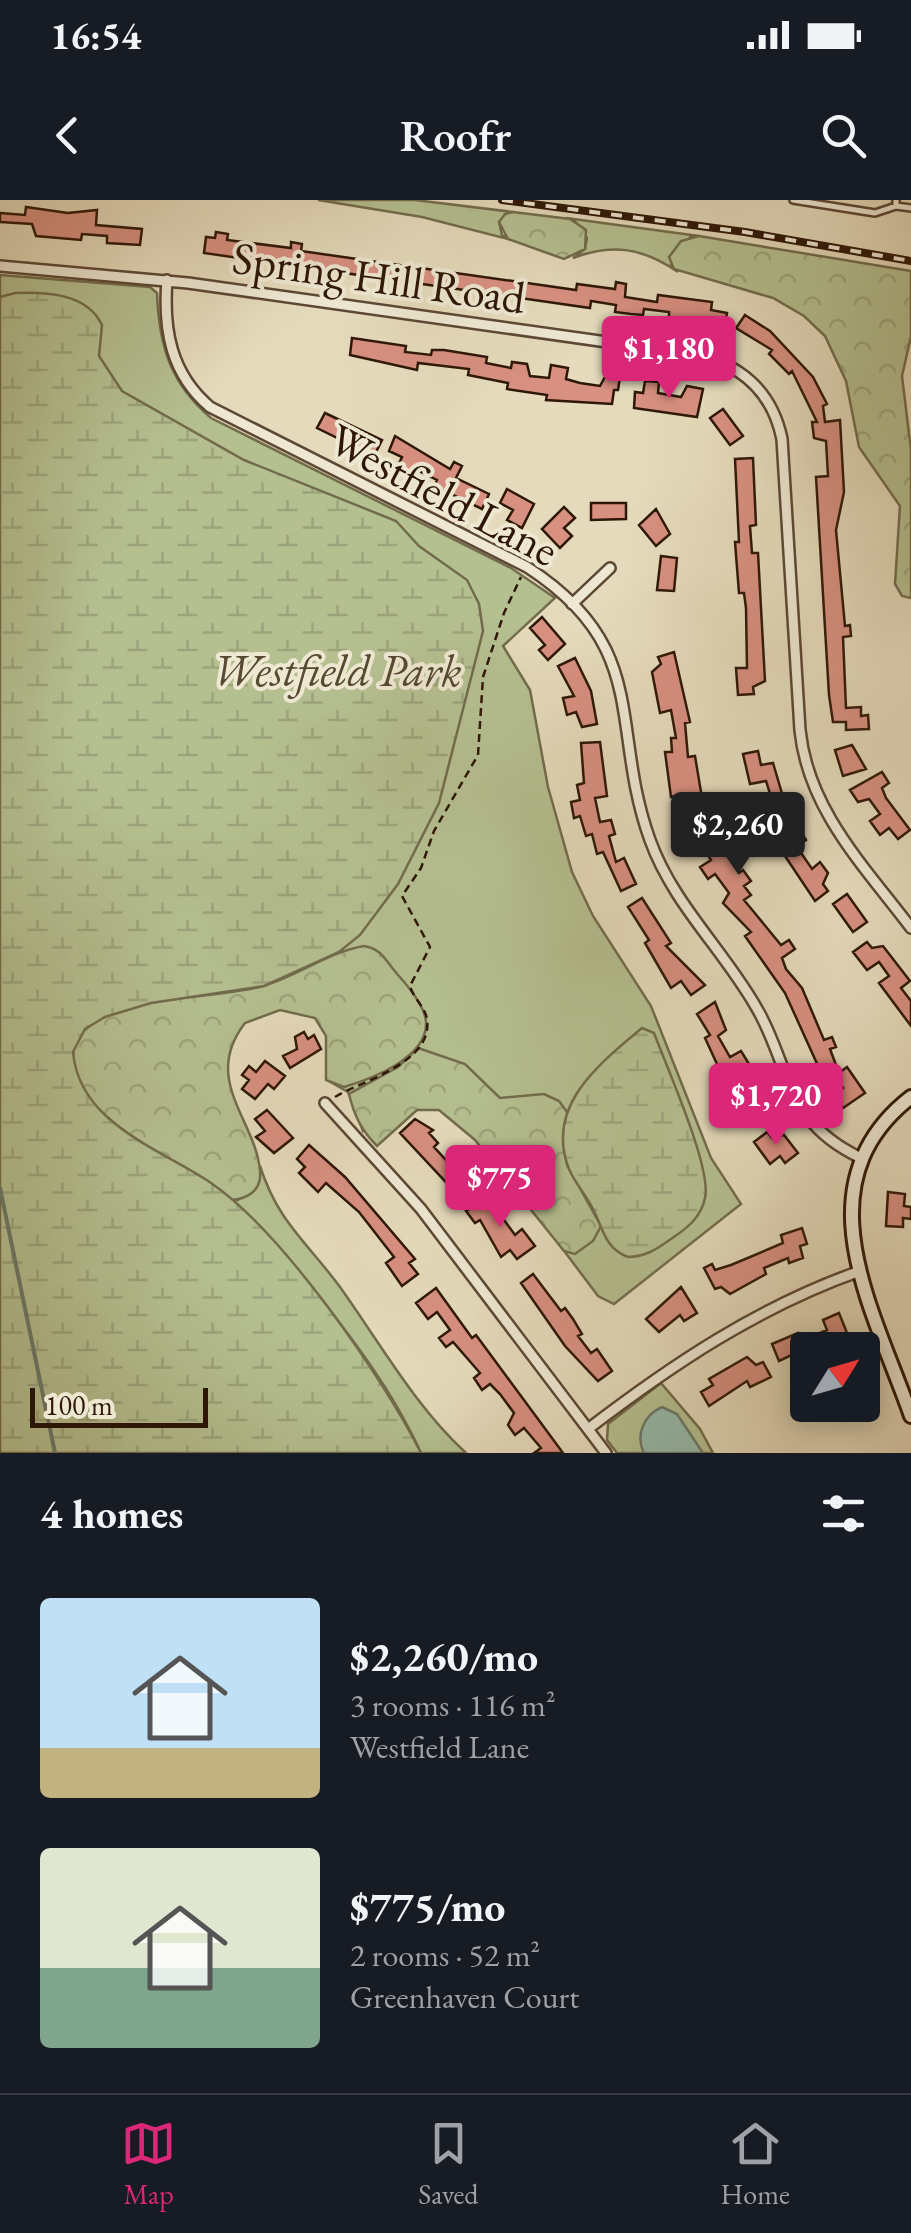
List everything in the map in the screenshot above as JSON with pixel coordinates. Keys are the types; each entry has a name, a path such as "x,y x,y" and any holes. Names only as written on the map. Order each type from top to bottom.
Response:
{"street":[{"name":"Spring Hill Road","path":"0,266 167,280 692,354 726,363 752,382 774,410 782,439 800,730 807,772 827,817 911,928"},
{"name":"Westfield Lane","path":"167,280 166,324 172,351 184,377 210,407 527,567 572,604 598,636 620,681 638,801 667,878 752,1000 804,1112 829,1140 862,1158"},
{"path":"572,604 610,568"},
{"path":"911,1097 881,1126 862,1158 850,1220 860,1271 903,1374 911,1416"},
{"path":"325,1103 412,1198 606,1453"},
{"path":"588,1429 706,1343 802,1294 860,1271"}],"lane":[{"path":"793,200 875,214 896,203 911,208"}],"path":[{"path":"325,1103 396,1066 424,1034 427,1017 410,986 430,946 402,896 422,868 434,830 478,754 483,677 504,613 527,567"}],"green space":[{"path":"318,200 415,200 513,212 499,222 502,235 512,240 422,217"},
{"path":"505,214 570,219 586,230 585,249 564,259 508,239 499,222"},
{"path":"566,218 699,236 691,236 671,265 678,272 627,250 601,250 573,258 585,249 587,238 574,220"},
{"path":"699,236 911,271 911,336 902,376 911,450 911,598 902,596 895,584 900,506 859,447 846,381 825,336 804,316 773,298 674,269 669,257 681,241"},
{"name":"Westfield Park","path":"0,275 150,287 157,293 169,362 186,391 211,418 511,568 555,598 503,646 530,690 548,787 572,872 593,916 651,1006 711,1158 741,1204 614,1304 598,1296 438,1083 363,1131 348,1092 327,1080 329,935 0,500"},
{"path":"15,293 52,294 86,306 102,325 99,356 122,391 244,460 396,521 419,546 467,580 479,604 483,631 439,803 398,884 360,935 339,952 264,986 151,1003 105,1017 85,1029 73,1052 79,1077 106,1116 239,1205 298,1269 356,1346 421,1453 0,1453 0,297"},
{"path":"364,946 380,953 415,996 425,1016 424,1035 418,1046 396,1065 344,1087 326,1080 326,1036 315,1018 280,1010 245,1023 233,1044 229,1081 260,1171 256,1188 243,1198 231,1200 131,1135 85,1093 74,1069 75,1043 89,1027 109,1015 160,1001 263,986 338,953"},
{"path":"642,1028 654,1033 687,1117 702,1164 705,1198 696,1217 682,1231 651,1252 628,1257 609,1243 571,1174 563,1146 564,1125 580,1088"},
{"path":"418,1048 465,1064 500,1098 544,1094 559,1101 567,1112 567,1165 601,1226 593,1241 575,1254 564,1251 475,1140 439,1110 417,1110 377,1146 371,1140 359,1122 349,1094 398,1067"},
{"path":"260,1166 284,1217 340,1287 414,1395 466,1453 421,1453 383,1384 337,1319 231,1200 238,1200 261,1173"},
{"path":"661,1383 700,1429 713,1453 617,1453 607,1440 608,1424"}],"shaded area":[{"path":"662,1407 677,1414 703,1453 644,1453 640,1439 643,1426"}],"building":[{"path":"26,207 68,213 97,210 96,225 142,229 140,245 107,243 107,236 82,234 81,240 36,236 32,224 0,222 0,213 25,215"},
{"path":"216,232 228,234 227,240 291,248 291,242 302,244 301,251 576,290 577,284 615,289 616,282 626,284 625,297 657,302 658,295 712,302 711,310 727,313 724,329 669,319 669,312 615,312 616,305 591,301 590,308 204,253 206,237 215,238"},
{"path":"745,315 770,331 813,377 827,404 823,406 825,422 840,420 844,492 836,530 845,626 850,625 851,636 843,637 846,708 861,707 861,716 868,715 869,729 846,730 846,722 833,722 816,477 828,476 826,441 814,438 812,422 817,422 792,371 789,374 769,354 772,350 736,328"},
{"path":"352,338 406,346 405,352 431,355 432,350 444,350 487,357 486,363 511,368 512,362 527,364 530,376 549,378 551,365 568,368 566,379 580,383 600,386 606,375 620,377 618,390 614,390 612,404 546,400 547,395 507,389 508,383 468,375 469,369 418,363 417,370 350,355"},
{"path":"645,381 659,382 658,393 681,397 687,386 703,389 697,417 634,408 635,392 643,393"},
{"path":"723,409 743,436 730,445 710,418"},
{"path":"325,413 382,440 374,456 317,428"},
{"path":"395,436 450,469 454,462 462,466 456,478 489,494 482,509 434,486 437,480 415,469 412,475 397,468 402,457 389,451"},
{"path":"753,458 756,525 750,526 752,553 758,553 765,681 753,687 754,694 738,695 736,668 747,668 746,608 744,593 739,593 735,542 739,542 735,459"},
{"path":"507,489 534,504 522,528 507,520 513,510 500,503"},
{"path":"591,503 626,503 626,519 591,520"},
{"path":"564,507 575,518 564,528 572,536 560,548 542,529"},
{"path":"656,509 670,534 656,546 639,525"},
{"path":"661,556 677,558 674,591 657,590"},
{"path":"542,617 565,644 548,660 539,650 545,645 530,628"},
{"path":"674,652 690,722 685,723 688,757 695,756 702,798 694,800 711,850 720,845 739,873 743,870 751,881 744,886 751,895 744,900 781,945 789,940 795,949 782,958 786,969 802,988 824,1040 832,1037 836,1047 830,1049 839,1073 847,1067 865,1093 843,1108 834,1095 843,1088 826,1065 819,1068 785,993 745,936 751,932 723,903 729,893 715,874 708,879 700,867 711,860 698,840 692,842 688,830 682,832 677,818 689,814 685,794 671,797 665,752 672,752 671,738 676,738 671,710 660,713 652,672 661,664 658,657"},
{"path":"575,658 591,691 597,724 582,727 576,712 567,715 563,698 574,696 558,666"},
{"path":"600,742 607,796 595,798 600,822 611,820 615,834 609,836 616,862 624,858 636,884 621,891 603,852 597,854 592,834 586,836 580,816 574,818 571,802 580,800 577,785 584,783 581,743"},
{"path":"852,745 866,769 843,776 835,750"},
{"path":"758,751 761,765 773,763 786,807 773,812 777,819 763,825 755,805 771,797 766,781 750,784 743,754"},
{"path":"882,772 889,783 882,788 886,798 910,830 898,839 889,828 880,835 870,821 880,814 869,799 858,802 850,790"},
{"path":"797,826 806,840 797,847 812,869 820,862 828,873 823,884 828,891 815,901 775,841"},
{"path":"847,894 867,922 853,932 833,904"},
{"path":"642,898 671,943 666,946 705,985 691,995 681,981 671,988 645,943 649,940 628,907"},
{"path":"867,942 872,948 883,946 910,981 901,988 911,1001 911,1026 879,983 889,976 879,962 867,970 853,952"},
{"path":"715,1002 726,1030 718,1036 730,1057 741,1051 749,1064 723,1077 705,1038 710,1035 697,1014"},
{"path":"304,1032 308,1039 314,1035 321,1049 290,1068 283,1056 297,1049 295,1037"},
{"path":"265,1061 285,1076 274,1089 268,1084 255,1099 242,1089 249,1080 242,1075 249,1066 256,1072"},
{"path":"749,1088 768,1115 756,1125 735,1098"},
{"path":"267,1110 293,1138 274,1153 256,1137 265,1131 255,1119"},
{"path":"415,1119 433,1130 429,1133 438,1143 434,1147 469,1185 457,1194 400,1133"},
{"path":"767,1132 772,1138 784,1135 798,1153 785,1163 780,1156 770,1164 754,1142"},
{"path":"309,1145 345,1177 415,1259 409,1263 418,1274 402,1286 386,1263 394,1257 359,1212 326,1183 318,1192 299,1173 305,1167 297,1159"},
{"path":"888,1192 905,1194 904,1206 911,1207 911,1219 903,1218 903,1227 886,1226"},
{"path":"489,1199 515,1235 522,1229 535,1246 517,1259 510,1250 501,1257 480,1220 475,1223 466,1211"},
{"path":"802,1228 807,1244 800,1246 803,1258 789,1263 788,1258 764,1268 766,1274 730,1294 721,1287 715,1289 704,1268 712,1264 715,1270 731,1265 783,1243 781,1235"},
{"path":"533,1274 561,1311 565,1308 591,1353 597,1349 612,1371 598,1381 565,1346 521,1283"},
{"path":"681,1287 697,1313 684,1321 680,1315 659,1332 646,1319"},
{"path":"436,1288 472,1338 476,1335 563,1453 534,1453 541,1448 524,1428 515,1435 508,1425 514,1413 500,1394 490,1384 482,1390 474,1378 480,1373 453,1342 446,1347 439,1338 450,1330 437,1312 428,1319 416,1303"},
{"path":"839,1313 847,1332 822,1332 827,1330 823,1320"},
{"path":"790,1336 790,1356 779,1361 772,1344"},
{"path":"747,1357 756,1365 763,1362 771,1377 750,1387 747,1381 709,1406 701,1392 713,1385 709,1379"}],"waterway":[{"path":"0,1188 55,1453"}],"railway":[{"path":"502,200 745,232 911,261"}]}
